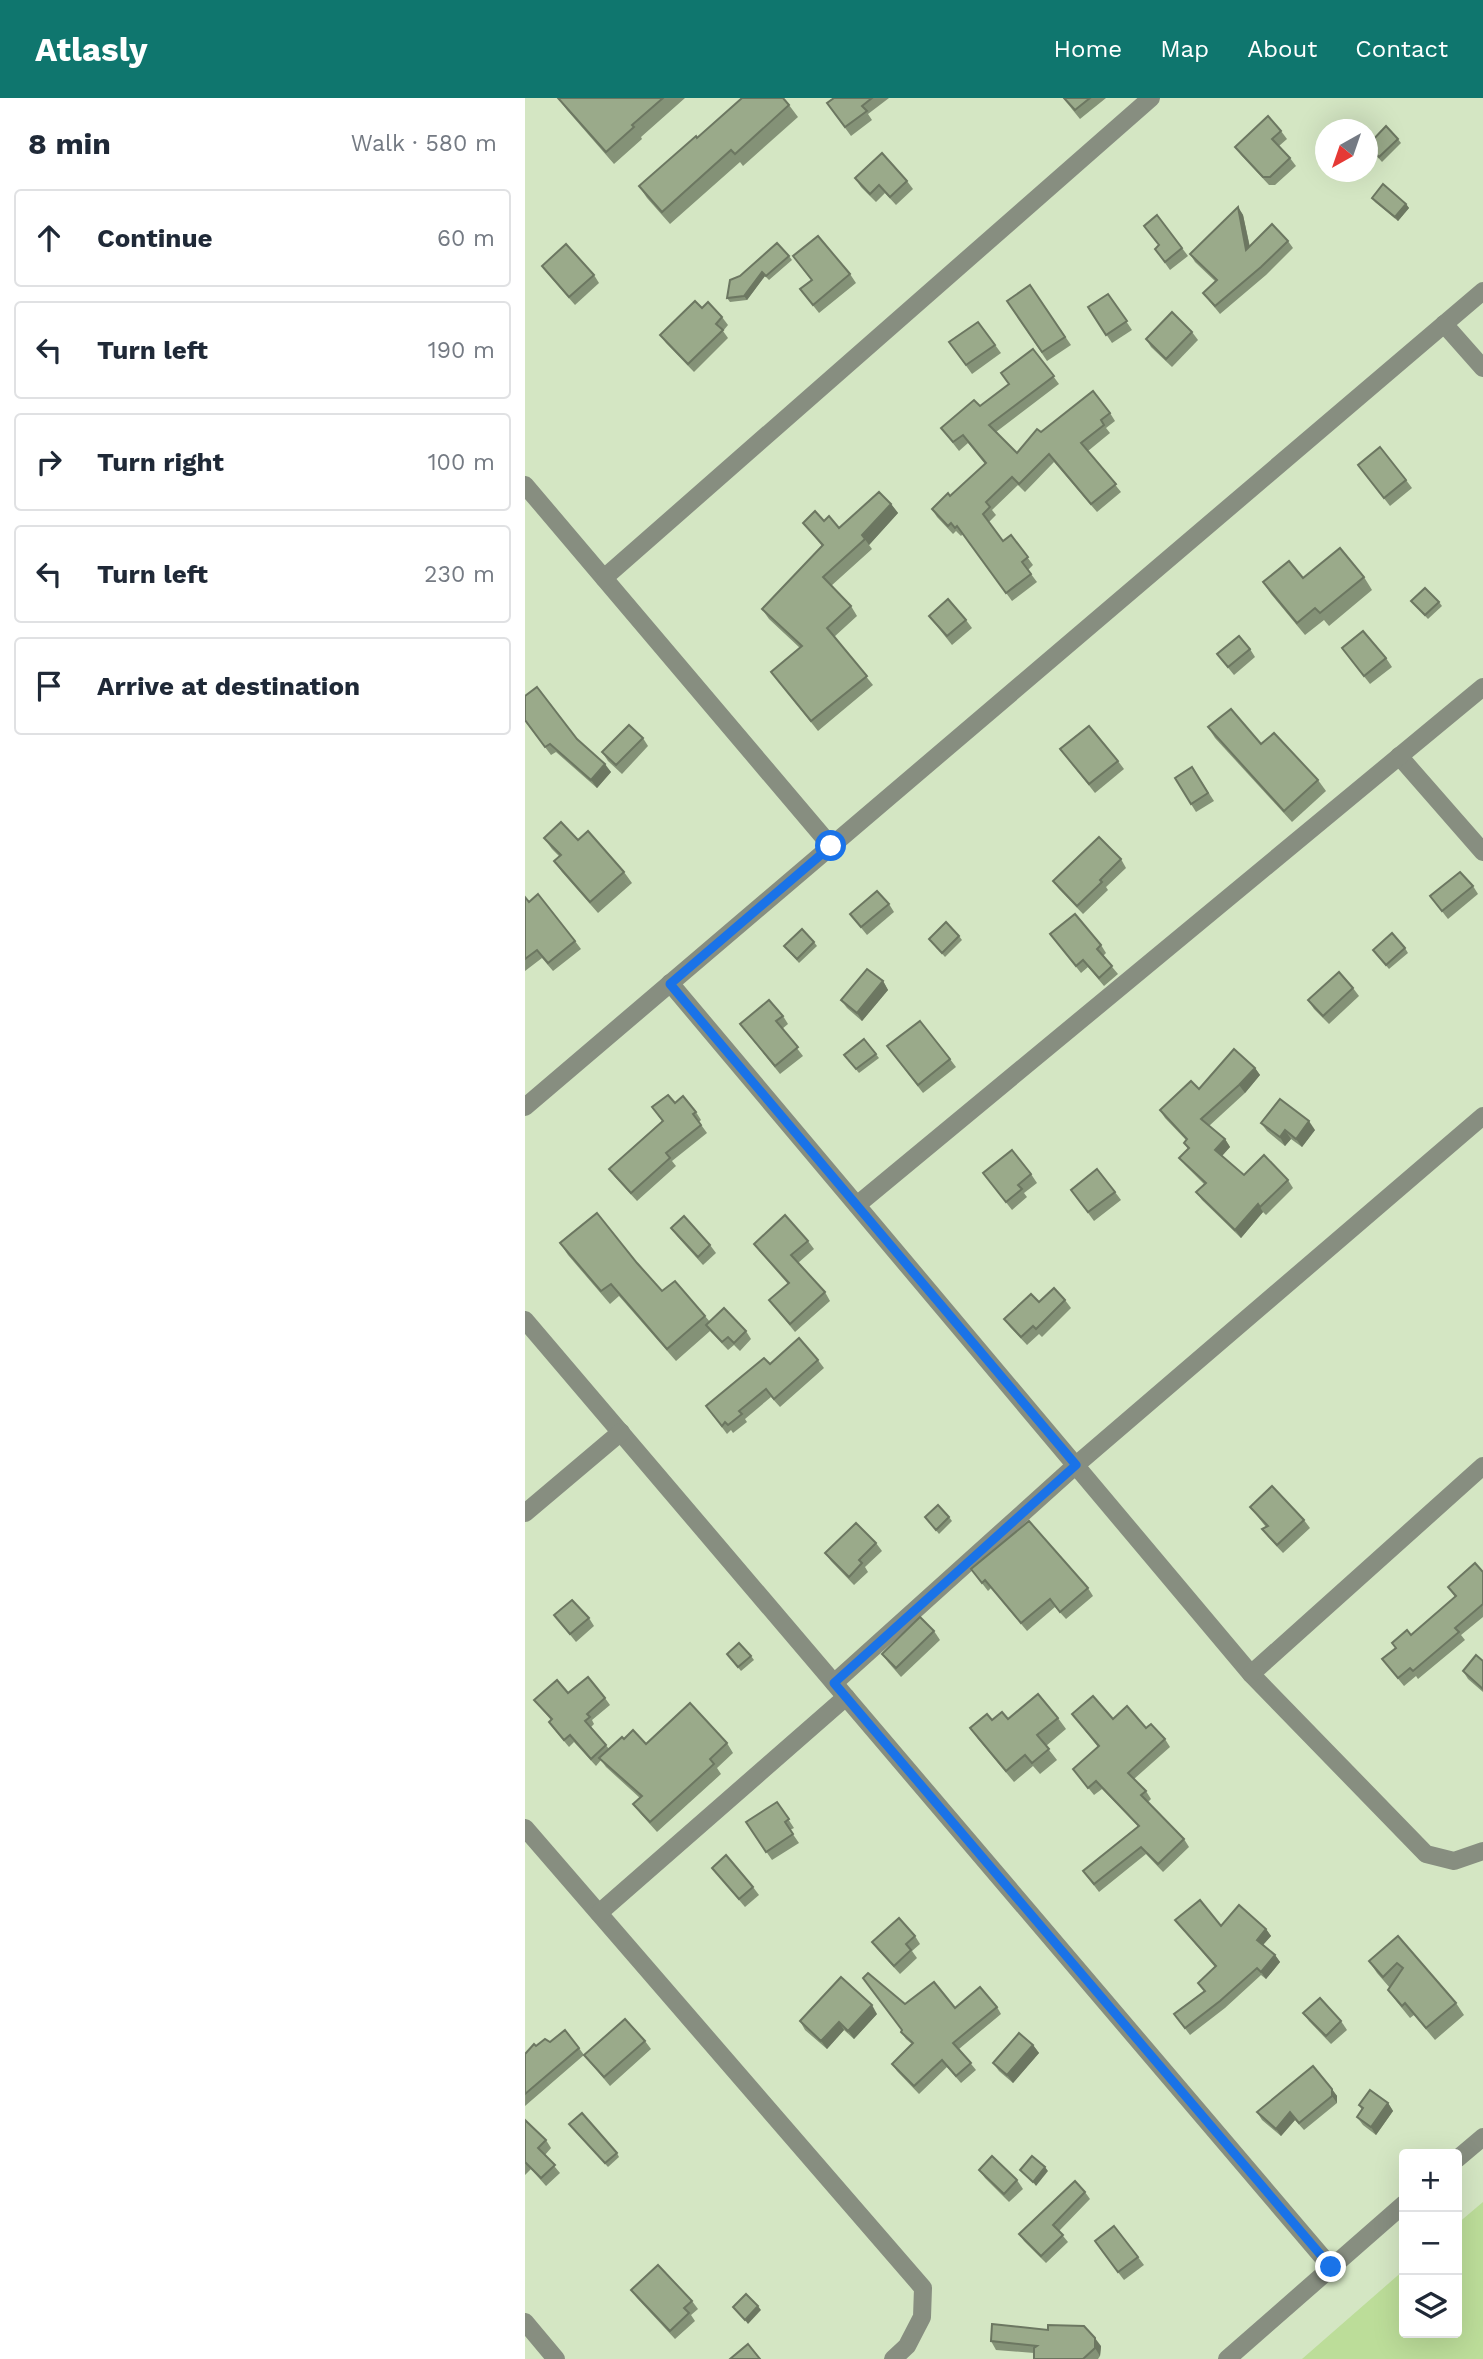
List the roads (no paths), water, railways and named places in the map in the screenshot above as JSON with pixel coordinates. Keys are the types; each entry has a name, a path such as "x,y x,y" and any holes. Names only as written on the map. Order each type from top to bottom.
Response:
{"street":[{"path":"604,578 1151,98"},
{"path":"525,1107 1483,291"},
{"path":"1444,324 1483,368"},
{"path":"525,485 831,846"},
{"path":"857,1205 1483,687"},
{"path":"1399,756 1483,852"},
{"path":"670,984 1251,1674 1426,1854 1454,1861 1483,1851"},
{"path":"599,1913 840,1690 1076,1465 1483,1116"},
{"path":"525,1320 1331,2267"},
{"path":"525,1513 621,1432"},
{"path":"1251,1674 1483,1466"},
{"path":"525,1828 923,2288 922,2317 907,2346 893,2359"},
{"path":"1462,2156 1483,2137"},
{"path":"1227,2359 1399,2208"},
{"path":"525,2322 557,2359"}]}
